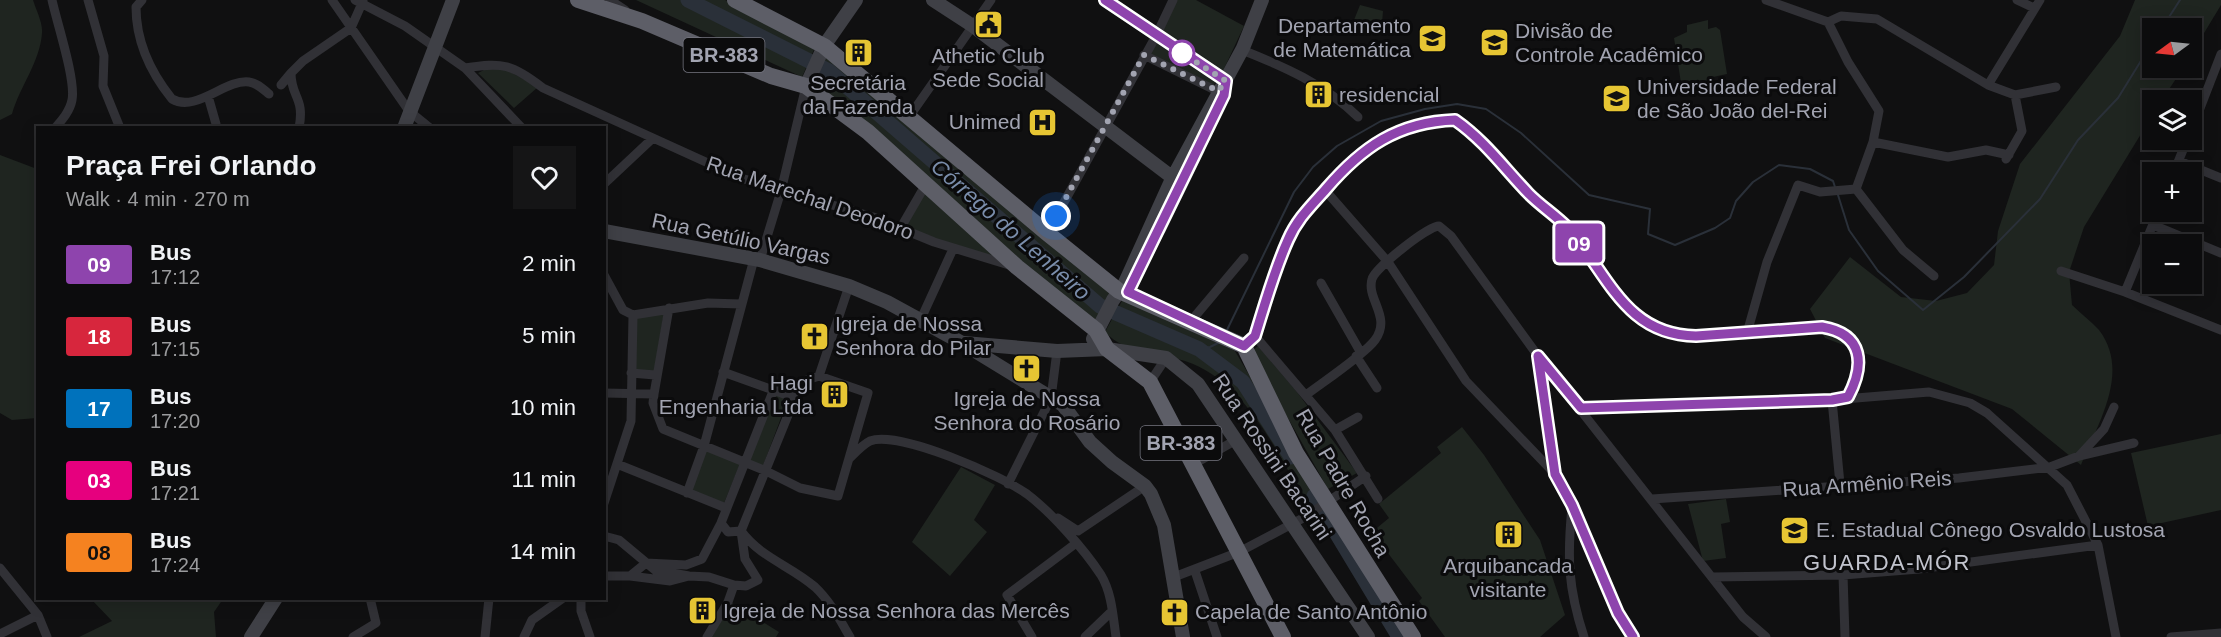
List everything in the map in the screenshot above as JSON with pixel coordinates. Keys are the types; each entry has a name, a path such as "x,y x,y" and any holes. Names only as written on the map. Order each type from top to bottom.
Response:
{"highway":[{"name":"BR-383","path":"578,0 642,21 771,76 807,83 868,132 1017,267 1096,330 1107,349 1150,382 1282,637"},
{"name":"BR-383","path":"735,0 822,50 909,117 1047,233 1117,299 1244,341"},
{"name":"Rua Padre Rocha","path":"1244,341 1296,453 1326,505 1413,637"}],"street":[{"path":"52,0 72,86 72,101 65,117 57,126"},
{"path":"88,0 104,56 104,86 119,126"},
{"path":"332,0 409,111 428,126"},
{"path":"404,126 453,0"},
{"path":"610,0 642,21"},
{"path":"687,493 704,446 741,304 781,191 807,83 822,50 856,0"},
{"path":"933,0 973,26 1176,182"},
{"path":"909,117 991,0"},
{"path":"1105,0 1156,36 1223,89"},
{"path":"1047,233 1156,36 1173,0"},
{"path":"1083,349 1091,343 1096,330 1117,299 1242,50 1262,0"},
{"path":"1766,0 1828,22 1848,62 1878,108 1879,119 1873,142 1856,189"},
{"path":"1988,85 2037,4 2017,0"},
{"path":"281,85 303,61 351,28 360,1 426,39 435,49 465,68 520,126"},
{"path":"139,4 136,21 146,56 172,99 184,101 208,96 246,81 258,85 269,94"},
{"path":"1828,22 1841,16 1877,19 1988,85 2015,95 2056,87"},
{"path":"1242,50 1295,70 1358,117"},
{"path":"2202,103 2221,54"},
{"path":"1144,55 1223,89"},
{"name":"Rua Marechal Deodoro","path":"465,68 494,63 507,65 520,70 543,88 741,178 873,217 953,249 1017,267"},
{"path":"291,73 292,85 303,109 299,126"},
{"path":"1873,142 1947,157 1986,150 2007,158 2022,131 2015,95"},
{"path":"208,96 216,124"},
{"path":"1378,499 1366,476 1335,430 1306,395 1244,341 1288,238 1306,209 1341,170 1380,140 1404,129 1435,121 1455,120 1490,149 1529,194 1566,227 1622,303 1652,327 1681,336 1822,327 1836,329 1849,338 1858,358 1857,380 1848,397"},
{"path":"606,182 653,138"},
{"path":"2183,150 2179,161 2221,178"},
{"path":"900,229 926,184"},
{"path":"1747,333 1767,262 1797,187 1800,184 1820,192 1856,189"},
{"path":"1856,189 1903,250 1934,276"},
{"path":"1325,190 1388,262 1466,381 1555,474 1572,505 1618,613 1633,637"},
{"path":"2125,292 2154,222"},
{"path":"2153,225 2221,253"},
{"path":"1306,395 1374,341 1380,329 1379,312 1371,283 1376,271 1426,230 1439,226 1450,236 1538,356 1743,617 1766,637"},
{"name":"Rua Getúlio Vargas","path":"606,231 757,260 849,286 887,302 962,343 1067,409 1090,442 1112,462 1145,486"},
{"path":"920,321 953,249"},
{"path":"1198,324 1244,258"},
{"path":"2061,271 2125,292 2221,330"},
{"path":"606,279 623,310 633,315 708,303 741,304"},
{"path":"1321,283 1377,388"},
{"path":"819,376 849,286"},
{"path":"606,576 630,576 670,581 702,575 734,585 751,585 758,578 745,559 741,531 766,471 795,398 802,383 819,376 868,393 838,496 800,488 766,471 663,429 653,403 655,375 669,308"},
{"path":"606,497 629,431 633,315"},
{"path":"962,343 1057,351 1107,349 1166,358 1150,382"},
{"path":"1008,484 1051,399 1057,351"},
{"path":"1538,356 1555,474"},
{"name":"Rua Rossini Bacarini","path":"1166,358 1198,384 1368,637"},
{"path":"723,372 776,388 795,398"},
{"path":"631,373 655,375"},
{"path":"630,576 646,563 686,565 699,561 707,553 776,388"},
{"path":"1581,408 1832,400 1929,392 1949,395 1987,413 2067,484 2098,545 2116,637"},
{"path":"606,393 654,394"},
{"path":"1832,400 1840,484"},
{"name":"Rua Armênio Reis","path":"2079,456 2104,429 2114,407"},
{"path":"1335,430 1358,417"},
{"path":"849,460 870,441 894,440 959,461 1027,494 1046,511 1101,575 1112,611 1116,637"},
{"path":"1192,465 1236,440"},
{"name":"Rua Armênio Reis","path":"1653,500 1840,484 1959,478 2050,467 2079,456 2134,443"},
{"path":"617,464 726,508"},
{"path":"1174,577 1195,571 1239,552 1326,505 1366,476"},
{"path":"1046,511 1078,531 1145,486 1161,513 1183,637"},
{"path":"1572,505 1568,545 1571,598 1584,637"},
{"path":"721,523 729,532 741,531"},
{"path":"741,531 761,552 814,586 831,605 850,637"},
{"path":"606,537 619,540 658,571 689,576"},
{"path":"1032,637 1007,595 1075,544"},
{"path":"1713,577 1843,575 1919,569 2098,545"},
{"path":"0,568 38,615 46,637"},
{"path":"1195,571 1216,637"},
{"path":"1843,575 1845,637"},
{"path":"707,637 728,602 734,585"},
{"path":"251,637 275,600"},
{"path":"353,637 376,623 370,600"},
{"path":"524,637 532,620 560,600"},
{"path":"581,600 580,611 590,637"},
{"path":"485,637 489,601"},
{"path":"1085,637 1112,611"},
{"path":"0,634 38,615"},
{"path":"2171,637 2221,633"}],"shaded area":[{"path":"0,0 33,0 42,29 38,54 12,114 0,120"},
{"path":"636,0 725,0 816,45 802,77"},
{"path":"1177,0 1196,0 1244,26 1222,73 1161,35"},
{"path":"2135,0 2221,0 2221,5 2202,36 2202,18 2142,18 2142,78 2176,78 2169,90 2142,90 2142,132 2084,227 2069,272 2072,305 2099,330 2108,346 2112,363 2112,380 2103,415 2081,465 2012,409 1825,338 1810,309 1850,257 1901,297 1936,301 1967,293 1994,265 1998,231 2020,164 2120,36"},
{"path":"1360,5 1383,11 1381,35 1348,35"},
{"path":"1708,20 1708,29 1716,27 1720,30 1727,74 1713,77 1713,81 1694,85 1693,81 1681,83 1674,38 1687,32 1687,25"},
{"path":"1158,39 1217,79 1214,85 1150,55"},
{"path":"827,54 1113,293 1095,325 816,84"},
{"path":"490,67 503,68 538,87 514,108 478,73"},
{"path":"0,155 36,169 36,418 12,420 0,413"},
{"path":"925,190 1007,262 902,228"},
{"path":"1123,299 1235,351 1323,500 1309,509 1259,423 1226,385 1207,371 1185,361 1133,349 1105,332"},
{"path":"664,313 654,372 633,370 636,318"},
{"path":"1258,346 1297,392 1357,473 1328,489 1253,356 1253,350"},
{"path":"774,393 788,399 763,466 749,460"},
{"path":"1462,427 1484,455 1540,540 1565,615 1540,637 1445,637 1419,601 1422,598 1372,532 1389,518 1379,504 1441,453 1437,447"},
{"path":"2221,434 2221,510 2148,526 2131,453"},
{"path":"706,450 740,464 724,503 690,490"},
{"path":"961,467 995,485 974,520 987,532 950,576 912,542"},
{"path":"1726,499 1730,522 1721,524 1726,558 1703,561 1688,504"},
{"path":"92,600 222,600 214,612 216,637 79,637 112,621"},
{"path":"732,603 779,632 776,637 712,637"}],"waterway":[{"name":"Córrego do Lenheiro","path":"688,0 829,71 1100,306 1199,349 1243,382 1291,457"},
{"path":"2168,18 2180,0"},
{"path":"1838,195 1849,230 1878,271 1923,310 1964,277 2040,199 2078,140 2118,98 2142,59"},
{"path":"1226,332 1294,192 1313,167 1337,146 1381,121 1425,109 1457,104 1486,109 1521,133 1589,195 1650,209 1648,234 1675,245 1715,228 1730,218 1736,201 1753,182 1779,165 1810,169 1833,181 1835,187"},
{"path":"1199,349 1220,342"},
{"name":"Córrego do Lenheiro","path":"1314,496 1399,637"}],"bus line":[{"name":"09","path":"1105,0 1226,81 1224,95 1128,292 1244,346 1255,336 1276,267 1288,238 1306,209 1341,170 1357,156 1392,134 1435,121 1455,120 1490,149 1529,194 1566,227 1622,303 1652,327 1681,336 1696,336 1822,327 1836,329 1849,338 1857,350 1859,365 1857,380 1848,397 1832,400 1581,408 1538,356 1555,474 1572,505 1618,613 1633,637"}],"place":[{"name":"Athetic Club Sede Social","path":"988,25"},
{"name":"Departamento de Matemática","path":"1432,38"},
{"name":"Divisão de Controle Acadêmico","path":"1494,43"},
{"name":"Secretária da Fazenda","path":"858,52"},
{"name":"residencial","path":"1318,95"},
{"name":"Universidade Federal de São João del-Rei","path":"1616,99"},
{"name":"Unimed","path":"1042,122"},
{"name":"Igreja de Nossa Senhora do Pilar","path":"814,336"},
{"name":"Igreja de Nossa Senhora do Rosário","path":"1027,368"},
{"name":"Hagi Engenharia Ltda","path":"834,395"},
{"name":"E. Estadual Cônego Osvaldo Lustosa","path":"1795,530"},
{"name":"Arquibancada visitante","path":"1508,535"},
{"name":"Igreja de Nossa Senhora das Mercês","path":"702,611"},
{"name":"Capela de Santo Antônio","path":"1174,612"}],"district":[{"name":"GUARDA-MÓR","path":"1887,562"}],"route":[{"path":"1056,216 1144,55 1218,91 1226,81 1182,53"}]}
